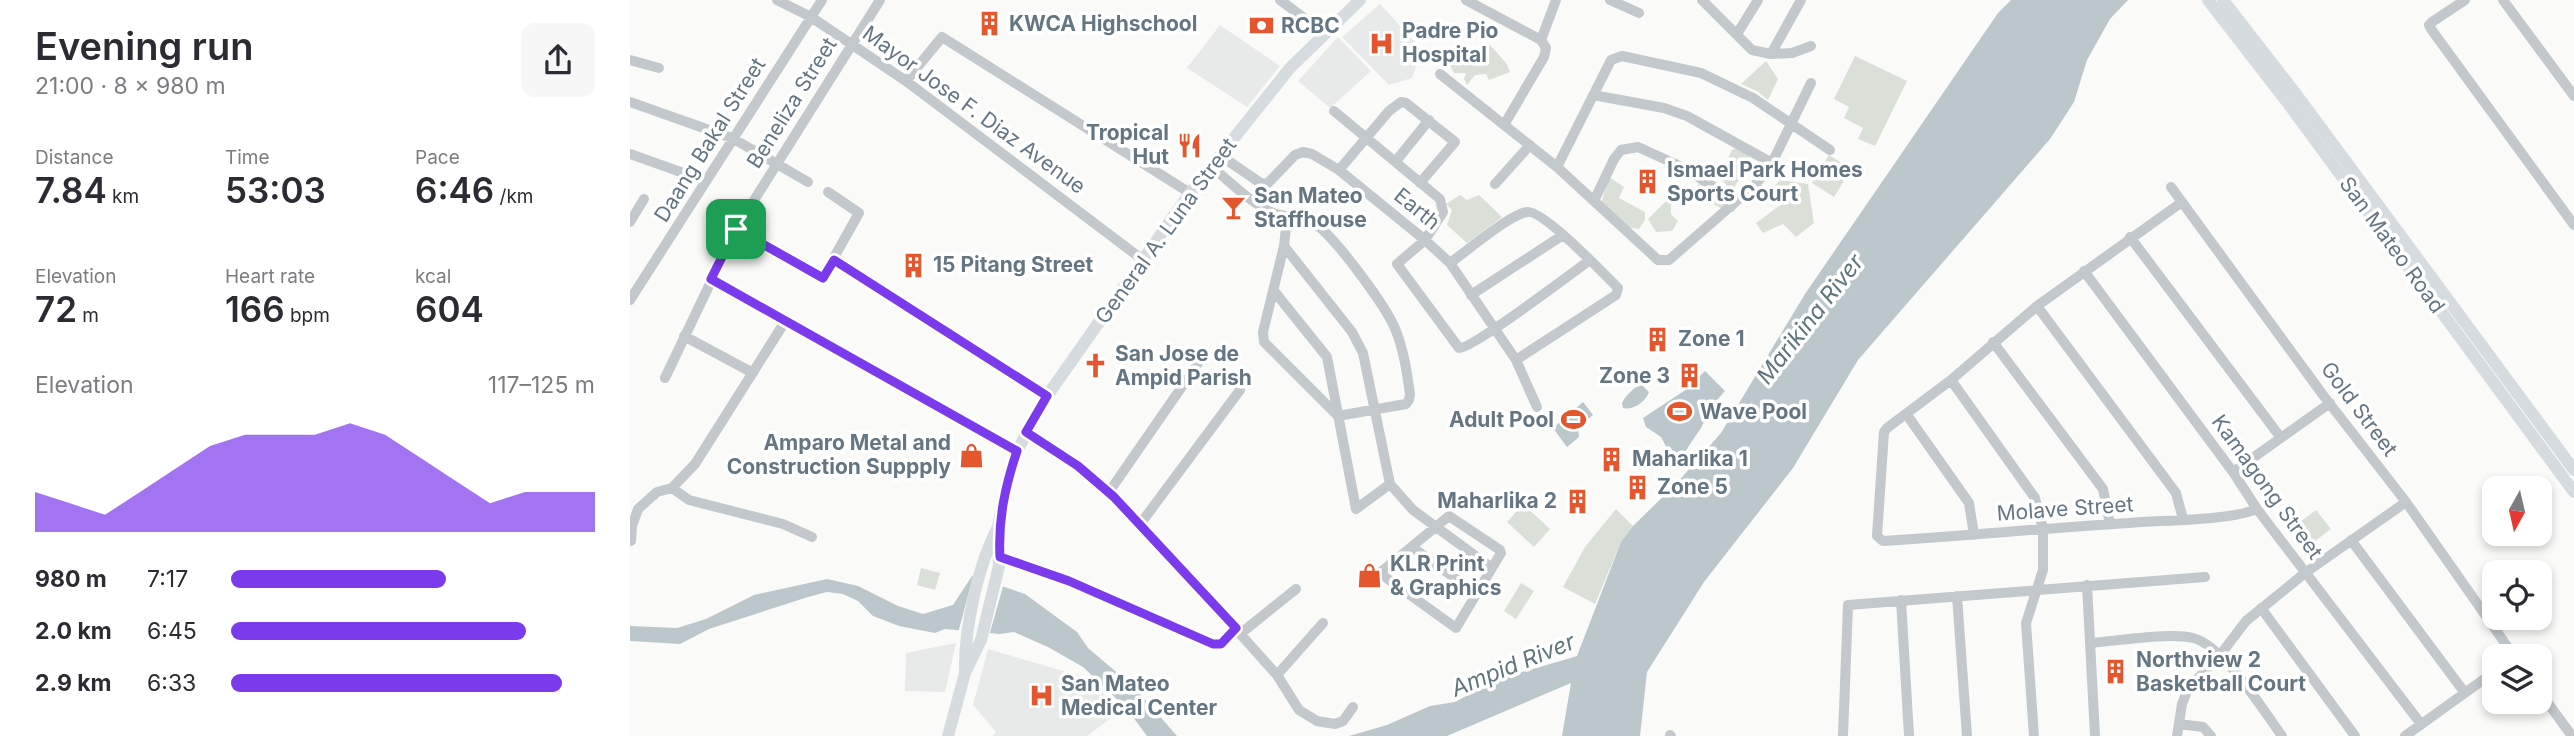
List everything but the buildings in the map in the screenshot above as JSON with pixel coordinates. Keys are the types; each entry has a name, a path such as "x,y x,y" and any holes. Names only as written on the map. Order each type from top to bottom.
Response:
{"main road":[{"name":"General A. Luna Street","path":"948,736 965,673 981,640 999,562 998,527 1008,476 1026,432 1047,396 1190,192 1276,84 1324,33 1360,0"},
{"name":"San Mateo Road","path":"2208,0 2238,28"},
{"name":"San Mateo Road","path":"2223,0 2238,28 2574,470"},
{"name":"San Mateo Road","path":"2292,98 2574,492"},
{"name":"General A. Luna Street","path":"965,673 966,635 989,545 998,527"}],"street":[{"name":"Mayor Jose F. Diaz Avenue","path":"777,0 811,17 906,81 1143,260"},
{"name":"Daang Bakal Street","path":"630,300 822,0"},
{"name":"Beneliza Street","path":"665,379 736,229 880,0"},
{"path":"1280,0 1324,33"},
{"path":"1467,0 1541,40 1546,48 1544,57 1504,125"},
{"path":"1541,40 1556,0"},
{"path":"1610,0 1639,13"},
{"path":"1737,34 1758,0"},
{"path":"1771,54 1801,0"},
{"path":"2465,0 2429,25 2574,225"},
{"path":"2503,0 2574,96"},
{"path":"1705,2 1752,50 1771,54 1792,53 1811,46"},
{"path":"906,81 942,37 1190,192"},
{"path":"1557,167 1611,60 1622,55 1701,73 1754,98 1830,150"},
{"path":"630,60 659,68"},
{"path":"1440,74 1531,145 1663,262 1670,260 1756,184 1772,163 1811,83"},
{"path":"1593,95 1664,108 1687,116 1772,163"},
{"path":"630,102 732,138 808,182"},
{"path":"1339,170 1389,111 1401,102 1429,120 1455,142 1420,183"},
{"path":"1334,111 1440,199 1443,212 1425,240 1397,264 1460,348 1465,348 1590,260"},
{"path":"1396,161 1429,120"},
{"path":"1495,184 1531,145"},
{"path":"1594,201 1621,150 1638,148 1684,168 1736,201"},
{"name":"Earth","path":"1220,156 1262,184 1268,183 1295,155 1303,152 1312,154 1339,170 1450,263 1516,359 1537,407"},
{"path":"630,154 706,181"},
{"path":"1212,167 1270,212 1287,218 1306,219 1317,225 1362,278 1396,330 1403,353 1409,400 1406,404 1338,416"},
{"name":"Gold Street","path":"2171,187 2406,502 2506,644"},
{"path":"736,229 823,278 859,214 828,192"},
{"path":"630,222 634,209 644,199"},
{"path":"1975,535 1969,503 1907,415 2037,306 2182,202"},
{"path":"1450,263 1528,211 1536,213 1563,235 1618,288 1616,295 1516,359"},
{"path":"1287,218 1284,246 1263,332 1264,342 1338,416"},
{"path":"1471,295 1563,235"},
{"path":"2130,237 2281,438"},
{"path":"1284,246 1352,332 1363,353 1390,484 1413,510 1492,569"},
{"path":"834,260 1047,396"},
{"name":"Kamagong Street","path":"2084,271 2233,472 2257,509 2421,724"},
{"path":"711,279 1017,451"},
{"path":"1274,291 1327,357 1356,509 1390,484"},
{"path":"2037,306 2176,493 2183,519"},
{"path":"631,541 632,526 638,509 657,492 672,488 695,464 786,320"},
{"path":"684,336 753,373"},
{"path":"1993,342 2103,489 2110,524"},
{"path":"1109,492 1199,362"},
{"path":"1951,380 2035,498 2043,529 2043,570 2026,623 2034,736"},
{"path":"1141,523 1240,390"},
{"path":"2233,472 2330,403"},
{"name":"Molave Street","path":"1907,415 1884,432 1877,536 1883,541 2183,519 2257,509"},
{"path":"1026,432 1078,466 1141,523 1277,675 1299,710 1317,721 1335,724 1343,721 1353,707"},
{"path":"672,488 689,500 783,524 813,537"},
{"path":"2177,736 2188,689 2221,654 2246,621 2305,573 2406,502"},
{"path":"1452,516 1501,553 1454,628 1382,576 1382,571 1435,527 1452,516"},
{"path":"2351,540 2465,693"},
{"path":"1412,547 1477,594"},
{"path":"999,562 1069,581 1213,644 1221,644 1296,589"},
{"path":"1843,736 1846,608 1853,603 2205,577"},
{"path":"2087,585 2095,736"},
{"path":"1957,596 1967,736"},
{"path":"1901,600 1909,736"},
{"path":"2261,608 2355,736"},
{"path":"1277,675 1323,623"},
{"path":"2091,643 2191,637 2200,640 2221,654 2282,736"},
{"path":"2405,736 2482,681"},
{"path":"2552,709 2572,736"},
{"path":"2179,724 2203,727 2211,736"}],"shaded area":[{"name":"Padre Pio Hospital","path":"1380,4 1422,50 1412,78 1389,85 1342,37"},
{"path":"1220,25 1280,66 1247,107 1187,68"},
{"path":"1338,37 1371,71 1330,108 1298,81"},
{"path":"1490,45 1507,64 1510,72 1489,80 1486,74 1475,75 1467,85 1464,79 1466,73 1454,73 1449,63 1456,65 1462,60 1463,53 1476,56 1473,65 1482,66 1485,60 1483,48"},
{"path":"1855,56 1907,81 1875,146 1858,139 1863,128 1844,118 1849,107 1834,99"},
{"path":"1766,61 1778,79 1768,100 1757,91 1741,84"},
{"path":"1743,146 1750,153 1747,170 1735,185 1737,204 1734,212 1726,211 1704,199 1709,195 1699,195 1697,185 1708,181 1724,188 1727,185 1721,180 1730,154 1732,150"},
{"path":"1829,155 1851,169 1834,197 1812,183"},
{"path":"1609,177 1624,187 1619,198 1645,212 1645,220 1639,229 1625,227 1601,204"},
{"path":"1780,180 1808,184 1814,223 1796,237 1783,224 1763,233 1756,223 1783,203 1773,188"},
{"path":"1682,185 1685,191 1671,205 1671,214 1678,221 1672,231 1656,232 1648,219"},
{"path":"1460,195 1467,200 1479,195 1502,217 1467,243 1447,225 1452,210 1446,204"},
{"path":"1523,504 1550,529 1534,547 1507,522"},
{"path":"1616,509 1633,526 1621,542 1595,604 1563,587 1585,547"},
{"path":"2316,510 2331,529 2311,544 2296,525"},
{"path":"921,568 940,573 935,590 917,585"},
{"path":"1521,583 1534,591 1516,619 1504,611"},
{"path":"956,643 945,692 905,691 906,653"},
{"name":"San Mateo Medical Center","path":"988,649 1077,675 1098,687 1119,712 1087,736 992,736 996,732 973,705"}],"water":[{"name":"Marikina River","path":"2011,0 2128,0 2110,19 2087,60 2074,102 2050,139 1858,360 1793,468 1704,582 1647,672 1640,736 1562,736 1571,683 1447,736 1349,736 1387,725 1430,706 1455,702 1499,679 1577,656 1621,542 1721,433 1805,294 1998,13"},
{"name":"Wave Pool","path":"1705,371 1725,391 1712,406 1678,462 1674,462 1661,437 1646,427 1643,418 1687,389"},
{"path":"1642,385 1649,392 1645,399 1635,407 1623,408 1622,403 1628,395"},
{"name":"Adult Pool","path":"1583,402 1593,415 1578,428 1579,437 1567,447 1553,428"},
{"path":"972,576 1025,594 1077,632 1088,648 1135,688 1177,736 1147,736 1127,709 1083,667 1014,632 1000,634 945,629 935,633 899,626 873,616 858,601 843,594 827,592 808,597 709,629 680,644 630,641 630,626 677,628 706,619 754,595 827,579 858,586 898,606 923,614 953,605"}],"pier":[{"path":"974,573 1004,583 989,636 958,633"}],"place":[{"name":"KWCA Highschool","path":"989,24"},
{"name":"RCBC","path":"1261,26"},
{"name":"Padre Pio Hospital","path":"1382,43"},
{"name":"Tropical Hut","path":"1189,145"},
{"name":"Ismael Park Homes Sports Court","path":"1647,182"},
{"name":"San Mateo Staffhouse","path":"1234,208"},
{"name":"15 Pitang Street","path":"913,265"},
{"name":"Zone 1","path":"1658,339"},
{"name":"San Jose de Ampid Parish","path":"1095,366"},
{"name":"Zone 3","path":"1690,376"},
{"name":"Wave Pool","path":"1680,412"},
{"name":"Adult Pool","path":"1574,420"},
{"name":"Amparo Metal and Construction Suppply","path":"971,455"},
{"name":"Maharlika 1","path":"1612,459"},
{"name":"Zone 5","path":"1637,487"},
{"name":"Maharlika 2","path":"1577,501"},
{"name":"KLR Print & Graphics","path":"1370,576"},
{"name":"Northview 2 Basketball Court","path":"2116,672"},
{"name":"San Mateo Medical Center","path":"1041,696"}],"route":[{"path":"736,229 823,278 834,260 1047,396 1026,432 1078,466 1114,497 1236,628 1221,644 1213,644 1069,581 1000,557 998,527 1008,476 1017,451 711,279 736,229"}],"water label":[{"name":"Ampid River","path":"1513,665"}]}
